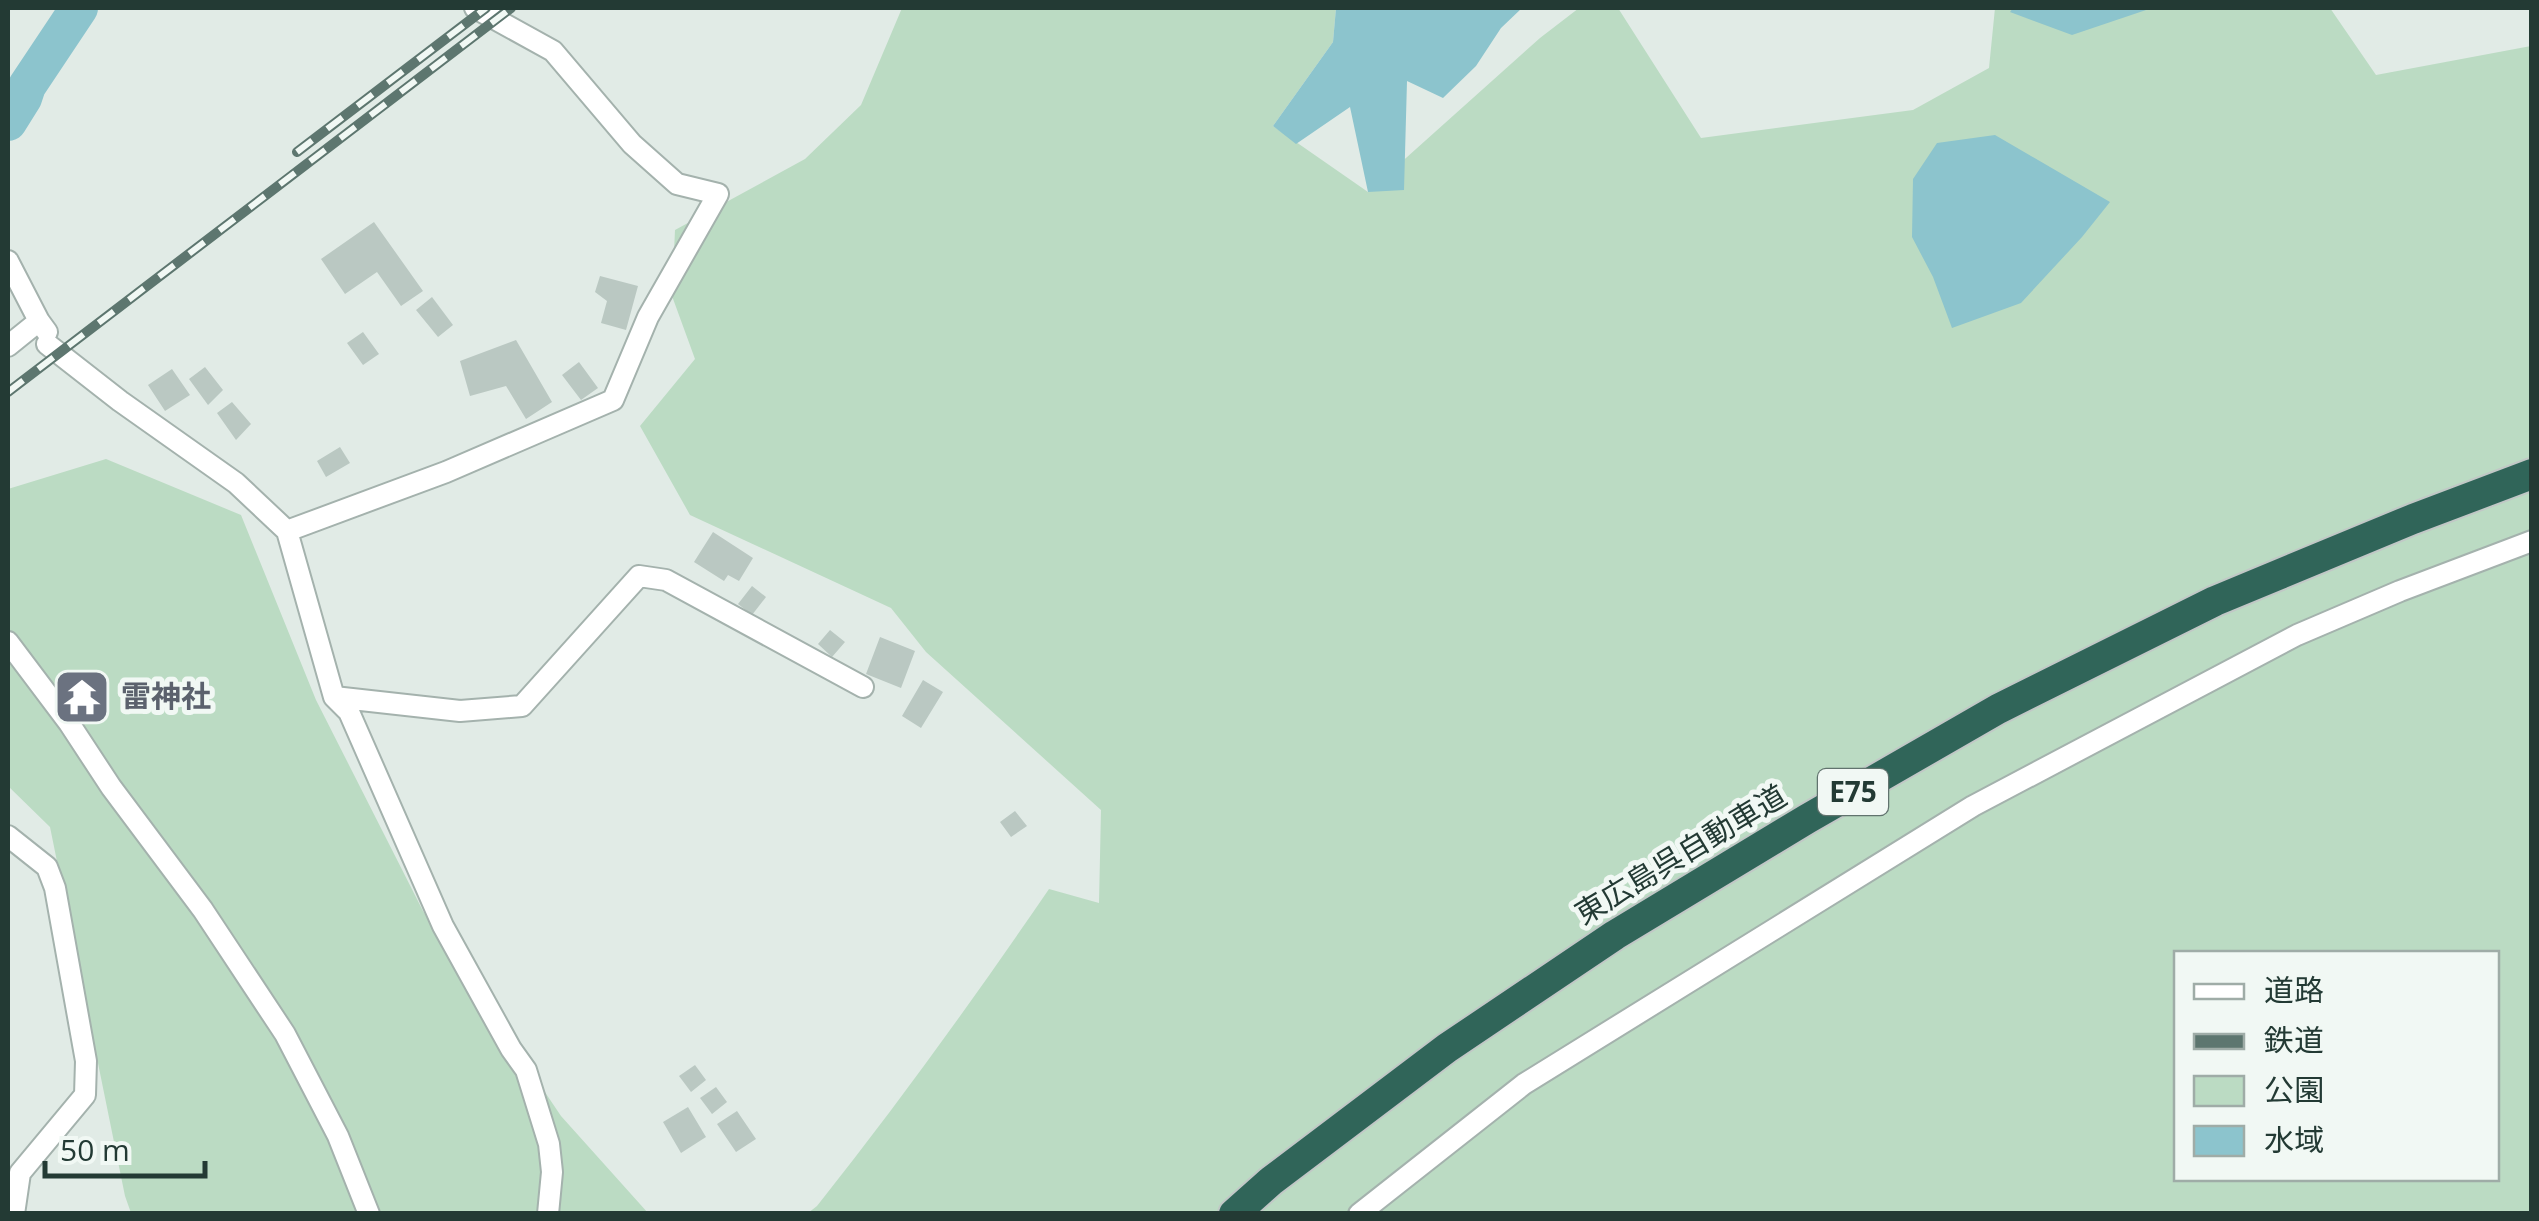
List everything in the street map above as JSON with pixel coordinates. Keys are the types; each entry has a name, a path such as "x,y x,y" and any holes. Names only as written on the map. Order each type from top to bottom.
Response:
{"highway":[{"name":"東広島呉自動車道","path":"1234,1214 1271,1181 1446,1048 1615,935 1982,718 2215,601 2532,474"}],"street":[{"path":"287,531 446,472 613,400 648,317 718,194 677,184 632,144 553,51 475,8"},
{"path":"8,261 44,332 120,400 236,483 287,531 334,697 350,712 443,926 526,1070 549,1144 552,1172 548,1214"},
{"path":"8,346 44,332"},
{"path":"1359,1214 1524,1084 1973,806 2297,635 2532,541"},
{"path":"334,697 460,711 522,706 639,576 666,580 863,687"},
{"path":"8,642 203,910 285,1034 338,1136 369,1214"},
{"path":"8,836 47,867 55,888 86,1060 86,1095 20,1173 14,1214"}],"green space":[{"path":"902,8 1336,8 1333,42 1273,126 1368,192 1540,38 1579,8 1618,8 1701,138 1913,110 1989,68 1995,8 2330,8 2376,75 2531,46 2531,1213 808,1213 907,1089 1049,889 1099,903 1101,810 926,652 891,608 690,515 640,426 695,359 672,296 675,230 805,159 861,105"},
{"path":"106,459 241,515 316,700 423,911 561,1116 648,1213 131,1213 50,827 8,786 8,489"}],"water":[{"path":"1336,8 1522,8 1501,28 1476,66 1443,98 1407,81 1404,190 1368,192 1350,107 1296,144 1273,126 1333,42"},
{"path":"2013,8 2152,8 2072,35 2010,12"},
{"path":"1995,135 2110,202 2021,303 1952,328 1933,277 1912,237 1913,179 1937,143"}],"building":[{"path":"374,222 423,291 401,306 377,272 345,294 321,259"},
{"path":"600,276 638,286 626,330 601,323 607,301 595,292"},
{"path":"432,297 453,325 438,337 416,310"},
{"path":"363,332 379,354 363,365 347,343"},
{"path":"516,340 552,402 526,419 506,386 470,396 460,361"},
{"path":"579,362 598,388 581,400 562,375"},
{"path":"205,367 223,390 208,405 189,379"},
{"path":"172,369 190,395 165,411 148,385"},
{"path":"232,402 251,424 236,440 217,413"},
{"path":"340,447 350,463 326,477 317,461"},
{"path":"713,532 753,558 739,581 728,575 724,581 694,562"},
{"path":"752,586 766,597 752,615 738,604"},
{"path":"830,630 845,642 832,657 818,644"},
{"path":"880,637 915,651 901,688 866,674"},
{"path":"923,680 943,692 921,728 902,716"},
{"path":"1015,811 1027,826 1011,837 1000,822"},
{"path":"695,1065 706,1080 691,1092 679,1076"},
{"path":"716,1087 727,1102 712,1114 700,1098"},
{"path":"688,1107 706,1137 681,1153 663,1122"},
{"path":"737,1111 756,1139 736,1152 717,1124"}],"waterway":[{"path":"8,122 79,8"}],"railway":[{"path":"297,152 486,8"},
{"path":"8,392 511,8"}],"place":[{"name":"雷神社","path":"82,697"}]}
